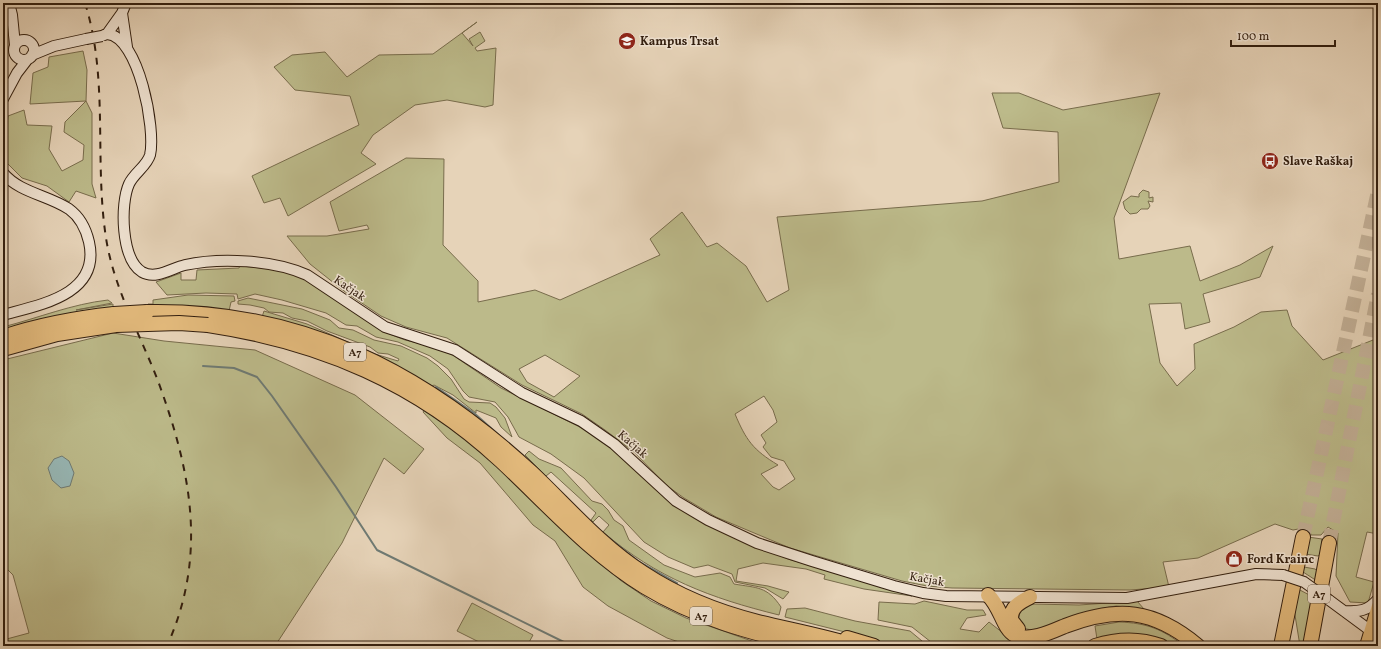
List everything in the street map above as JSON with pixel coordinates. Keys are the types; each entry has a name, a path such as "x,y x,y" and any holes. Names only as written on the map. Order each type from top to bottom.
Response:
{"highway":[{"name":"A7","path":"3,349 147,312 183,312 224,315 270,324 311,335 352,351 408,378 441,399 487,434 532,473 597,537 642,572 661,584 704,605 731,614 856,646"},
{"name":"A7","path":"3,337 42,326 88,317 208,325 265,335 327,353 386,378 450,418 487,449 606,559 644,587 700,616 754,633 809,646"},
{"name":"A7","path":"1281,646 1303,537"},
{"name":"A7","path":"1310,646 1329,543"},
{"path":"606,559 623,579 663,605 730,632 784,646"},
{"path":"661,584 675,587 750,614 874,646"},
{"path":"1275,646 1284,603 1292,587"},
{"path":"988,595 999,608 1008,629 1014,634 1038,636 1090,618 1124,613 1142,615 1165,623 1182,632 1198,646"},
{"path":"1028,636 1016,628 1011,617 1015,607 1030,597"},
{"path":"1095,646 1122,640 1137,640 1161,646"}],"main road":[{"path":"10,3 14,50 10,85"},
{"path":"14,50 18,59 30,58 54,46 104,35 122,13 126,3"},
{"path":"122,13 127,48"},
{"path":"3,99 10,85 30,58 34,49 12,15"},
{"name":"Kačjak","path":"104,35 118,38 127,48 141,76 145,92 152,144 150,156 147,162 130,182 124,207 124,230 128,250 131,258 142,272 150,275 160,274 185,265 219,261 282,266 297,270 307,275 380,324 397,332 438,343 455,350 522,393 581,421 614,444 676,501 708,520 757,543 894,586 923,593 946,596 988,595 1127,598 1256,574 1283,575 1304,582 1374,633"},
{"path":"14,50 19,40 54,46"},
{"path":"3,173 14,183 70,210 85,228 90,244 89,263 78,284 65,295 48,303 3,315"},
{"path":"1344,612 1364,611 1378,599"},
{"path":"1366,646 1374,633 1378,606"}],"shaded area":[{"path":"477,22 462,33 473,46 469,39 480,32 485,41 475,48 477,51 496,48 493,105 485,107 447,100 415,105 373,135 361,153 376,164 288,216 280,198 264,203 252,176 359,125 350,96 295,90 274,67 292,55 325,52 347,77 379,55 433,54"},
{"path":"83,51 87,70 86,101 30,104 33,73 48,67 49,57"},
{"path":"992,93 1019,93 1063,110 1160,93 1114,218 1119,259 1190,246 1200,281 1240,265 1273,246 1260,277 1203,294 1210,322 1185,329 1181,303 1149,304 1160,363 1177,386 1195,369 1194,344 1234,327 1261,312 1287,310 1292,326 1323,360 1378,338 1378,534 1367,532 1356,577 1374,582 1368,603 1350,602 1336,576 1338,533 1328,527 1321,535 1311,535 1309,527 1293,530 1275,524 1198,558 1163,562 1169,587 1130,590 952,588 927,586 902,581 790,548 716,517 684,498 666,485 634,452 582,414 522,385 447,338 406,327 381,316 344,291 310,264 287,236 327,236 369,229 367,225 339,231 330,202 406,158 444,159 443,245 478,281 478,302 535,290 560,300 660,255 650,239 682,212 707,247 717,243 746,266 767,302 789,290 777,217 982,201 1059,182 1058,132 1003,128","holes":["545,355 580,376 554,397 527,382 519,369","764,396 773,410 777,422 761,435 766,443 763,447 771,457 784,461 795,479 779,490 773,487 761,474 778,465 769,460 751,444 735,414"]},
{"path":"86,101 92,113 92,184 96,198 76,191 69,202 47,186 22,178 3,159 8,116 24,110 27,125 52,126 49,149 62,171 83,160 84,145 64,132 65,122"},
{"path":"1143,190 1149,192 1149,198 1153,197 1153,202 1148,201 1150,206 1148,209 1141,209 1137,213 1130,214 1125,209 1123,202 1131,196 1139,197 1139,194"},
{"path":"240,266 283,270 301,276 382,331 405,340 439,348 454,356 501,388 596,435 621,455 675,506 724,533 788,559 912,596 864,589 824,579 825,575 806,569 763,563 738,569 736,581 768,586 789,592 783,599 765,588 735,582 732,574 708,565 694,568 668,557 644,542 584,478 551,454 519,437 508,417 495,402 469,397 448,369 430,356 398,342 376,337 357,326 346,325 326,313 282,300 255,294 238,299 237,294 206,293 167,295 156,282 181,273 181,280 196,280 197,270 239,268"},
{"path":"188,295 234,296 235,301 231,302 229,311 148,307 148,304 153,304 153,300"},
{"path":"248,298 302,309 330,320 339,328 353,330 374,340 401,346 427,358 438,366 451,379 464,399 469,402 490,403 496,407 505,418 512,437 501,427 496,418 476,410 476,413 453,395 434,385 432,386 386,360 349,343 262,317 264,311 307,324 375,354 398,361 399,359 388,354 378,353 370,347 327,331 307,321 292,318 283,313 269,312 264,308 238,304 238,301"},
{"path":"108,300 112,303 76,310 113,304 113,309 3,332 3,327 68,308"},
{"path":"113,333 164,341 255,350 355,395 424,449 404,474 384,458 342,543 275,646 3,646 3,640 29,633 13,575 3,565 3,360"},
{"path":"425,409 464,435 620,580 651,601 686,618 766,646 691,646 667,638 608,606 583,587 555,541 533,525 480,463 447,438 423,412"},
{"path":"529,451 539,459 561,468 592,501 602,504 608,510 614,520 623,526 629,540 664,565 695,577 720,573 730,577 734,584 761,589 771,595 781,607 779,615 707,593 664,574 644,562 603,532 609,525 599,516 593,522 591,520 596,513 551,472 546,476 525,455"},
{"path":"1308,537 1322,539 1321,554 1318,556 1305,554"},
{"path":"1304,567 1315,569 1319,572 1317,581 1300,570"},
{"path":"1298,589 1315,598 1304,646 1300,646 1294,609"},
{"path":"924,601 967,610 983,610 986,615 967,618 960,629 979,632 989,622 1017,644 1017,646 936,646 912,627 878,620 879,602 915,604"},
{"path":"1137,601 1144,609 1116,606 1099,609 1035,631 1023,628 1016,618 1019,610 1031,604 1079,605"},
{"path":"472,603 533,635 527,646 487,646 457,631"},
{"path":"805,608 855,621 910,631 928,646 890,646 849,633 785,617 787,609"},
{"path":"1119,622 1138,624 1154,628 1168,635 1184,646 1176,646 1161,639 1097,639 1095,626"}],"water":[{"path":"62,456 69,461 74,473 70,486 61,488 52,480 48,468 54,459"}],"waterway":[{"path":"203,366 234,368 257,377 336,487 377,550 572,646"},
{"path":"436,387 474,413 528,461"},
{"path":"605,535 638,561 677,583"}],"tunnel":[{"path":"1303,537 1378,191"},
{"path":"1329,543 1378,294"}],"railway":[{"path":"85,3 97,61 101,179 106,238 110,257 121,293 151,363 170,414 186,480 190,513 191,546 188,579 180,612 167,646"}],"place":[{"name":"Kampus Trsat","path":"627,41"},
{"name":"Slave Raškaj","path":"1270,161"},
{"name":"Ford Krainc","path":"1234,559"}]}
